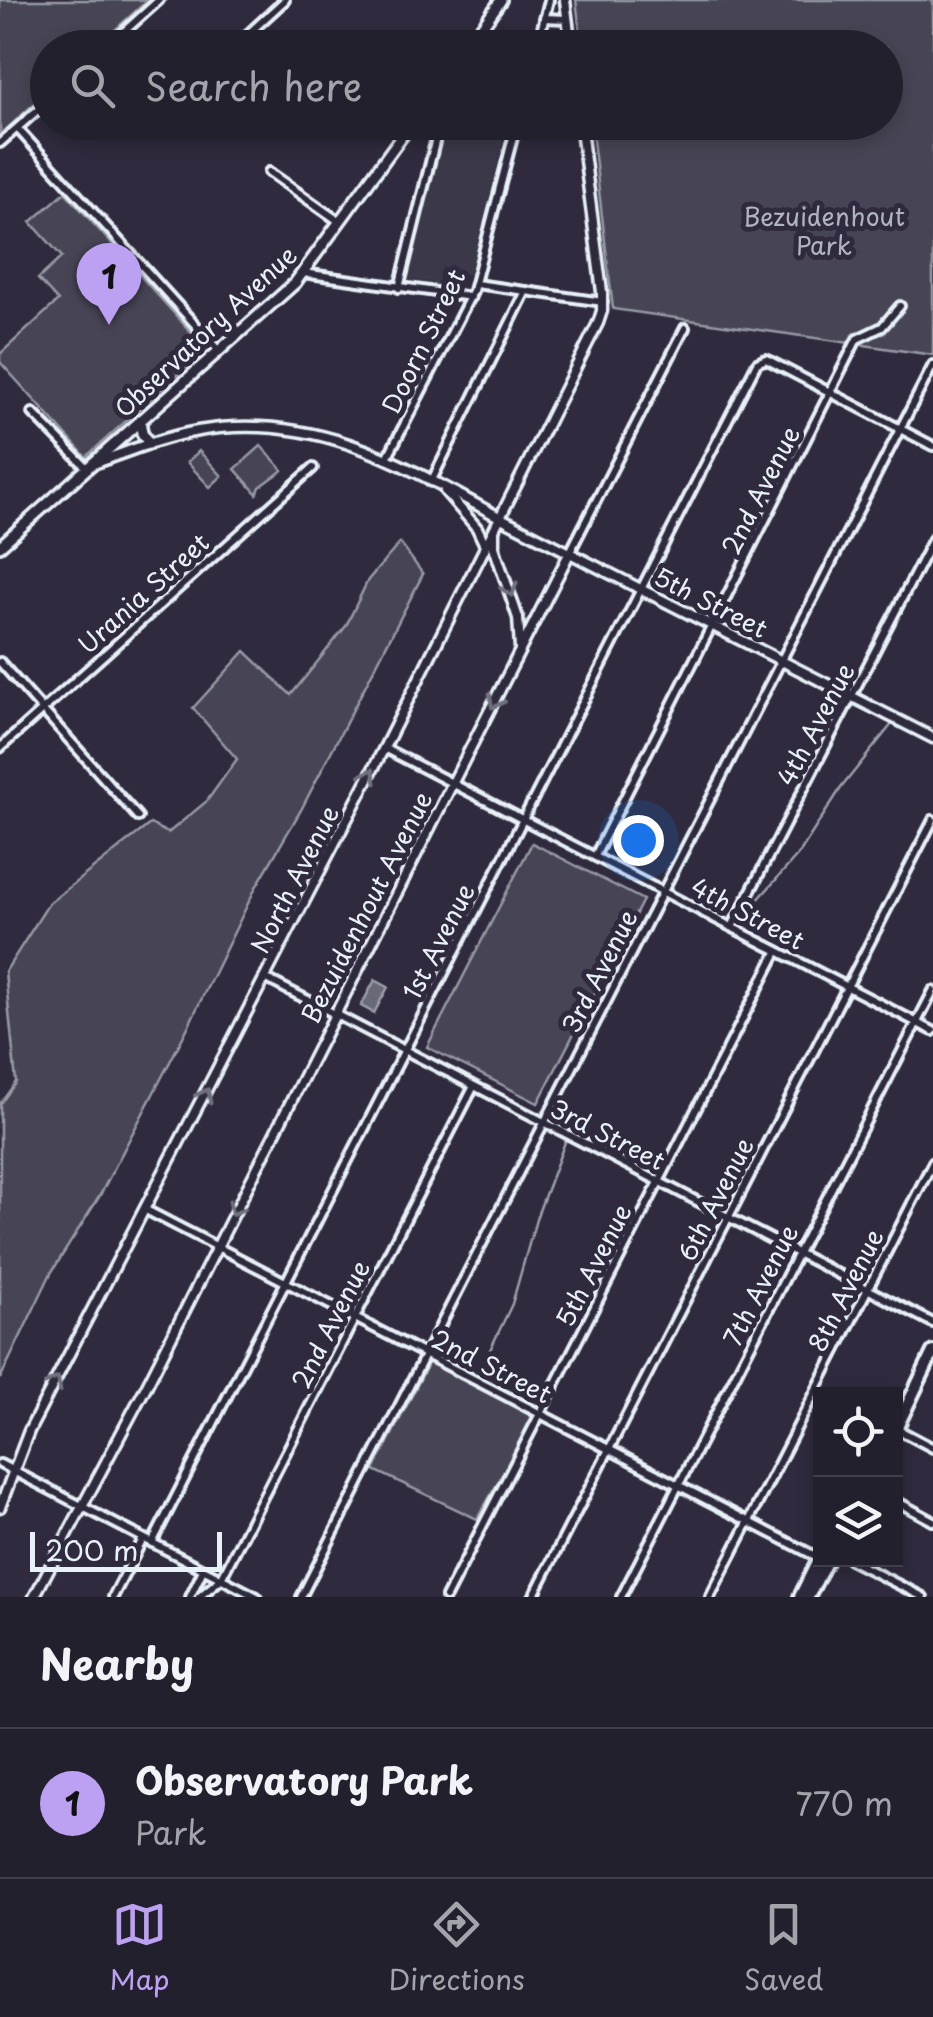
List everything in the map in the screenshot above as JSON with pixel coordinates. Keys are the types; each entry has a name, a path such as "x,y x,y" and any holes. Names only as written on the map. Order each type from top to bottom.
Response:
{"main road":[{"path":"479,30 501,0"},
{"name":"Observatory Avenue","path":"0,546 303,273 399,140"},
{"path":"140,420 149,444"},
{"path":"903,1416 929,1368 933,1352"},
{"path":"800,1597 818,1567"},
{"path":"808,1597 820,1567"}],"street":[{"path":"126,30 159,0"},
{"path":"252,30 285,0"},
{"path":"541,30 549,0"},
{"path":"565,0 569,30"},
{"path":"544,18 567,19"},
{"path":"0,143 30,117"},
{"path":"18,128 219,351"},
{"path":"399,288 436,140"},
{"name":"Doorn Street","path":"387,458 476,284 513,140"},
{"path":"476,284 602,302 582,140"},
{"path":"270,172 340,222"},
{"path":"303,273 470,298"},
{"path":"33,412 86,467 200,430 265,427 345,440 430,480 526,291"},
{"name":"North Avenue","path":"0,1507 30,1431 384,748 598,323 602,302"},
{"name":"2nd Avenue","path":"594,856 860,336 882,327 900,306"},
{"name":"Bezuidenhout Avenue","path":"34,1597 685,328"},
{"name":"1st Avenue","path":"113,1597 147,1541 284,1282 762,359 831,394"},
{"name":"3rd Avenue","path":"301,1597 933,364"},
{"path":"831,394 933,446"},
{"name":"Urania Street","path":"0,748 313,468"},
{"name":"5th Street","path":"430,480 470,502"},
{"name":"5th Street","path":"430,480 933,738"},
{"path":"445,491 477,528 484,545"},
{"path":"494,527 497,553 518,618 520,654"},
{"name":"4th Avenue","path":"732,926 933,539"},
{"path":"480,556 497,553"},
{"path":"0,662 138,816"},
{"name":"4th Street","path":"384,748 933,1031"},
{"name":"6th Avenue","path":"533,1597 933,820"},
{"name":"5th Avenue","path":"446,1597 778,952"},
{"name":"3rd Street","path":"265,978 933,1323"},
{"name":"7th Avenue","path":"621,1597 933,991"},
{"name":"2nd Avenue","path":"221,1578 473,1088"},
{"name":"8th Avenue","path":"710,1597 933,1162"},
{"name":"2nd Street","path":"146,1210 813,1553"},
{"path":"903,1433 933,1448"},
{"path":"0,1464 257,1597"},
{"path":"903,1505 933,1521"},
{"path":"864,1567 923,1597"},
{"path":"190,1597 204,1570"},
{"path":"199,1597 221,1578"}],"shaded area":[{"path":"442,140 504,140 470,275 442,268 437,284 407,280"}],"green space":[{"path":"0,0 148,0 115,30 30,30 30,108 0,135"},
{"name":"Bezuidenhout Park","path":"576,0 933,0 933,355 613,309 593,140 903,140 903,30 580,30"},
{"path":"65,192 206,349 86,457 0,362 0,354 58,301 38,279 62,257 31,222"},
{"path":"261,446 283,470 260,487 257,494 235,469"},
{"path":"199,451 222,476 210,487 187,462"},
{"path":"400,543 423,574 301,810 256,887 99,1197 51,1273 0,1379 0,1104 16,1082 5,972 49,903 150,824 168,833 207,801 237,759 193,708 245,651 291,695 346,626 368,580"},
{"path":"532,843 643,900 538,1103 427,1047"},
{"path":"430,1360 536,1418 477,1519 374,1470"}],"water":[{"path":"375,980 388,987 374,1013 361,1006"}],"waterway":[{"path":"742,923 747,912 798,855 841,788 892,724"},
{"path":"478,1375 512,1304 537,1216 565,1142"}],"place":[{"name":"Observatory Park","path":"109,325"}]}
